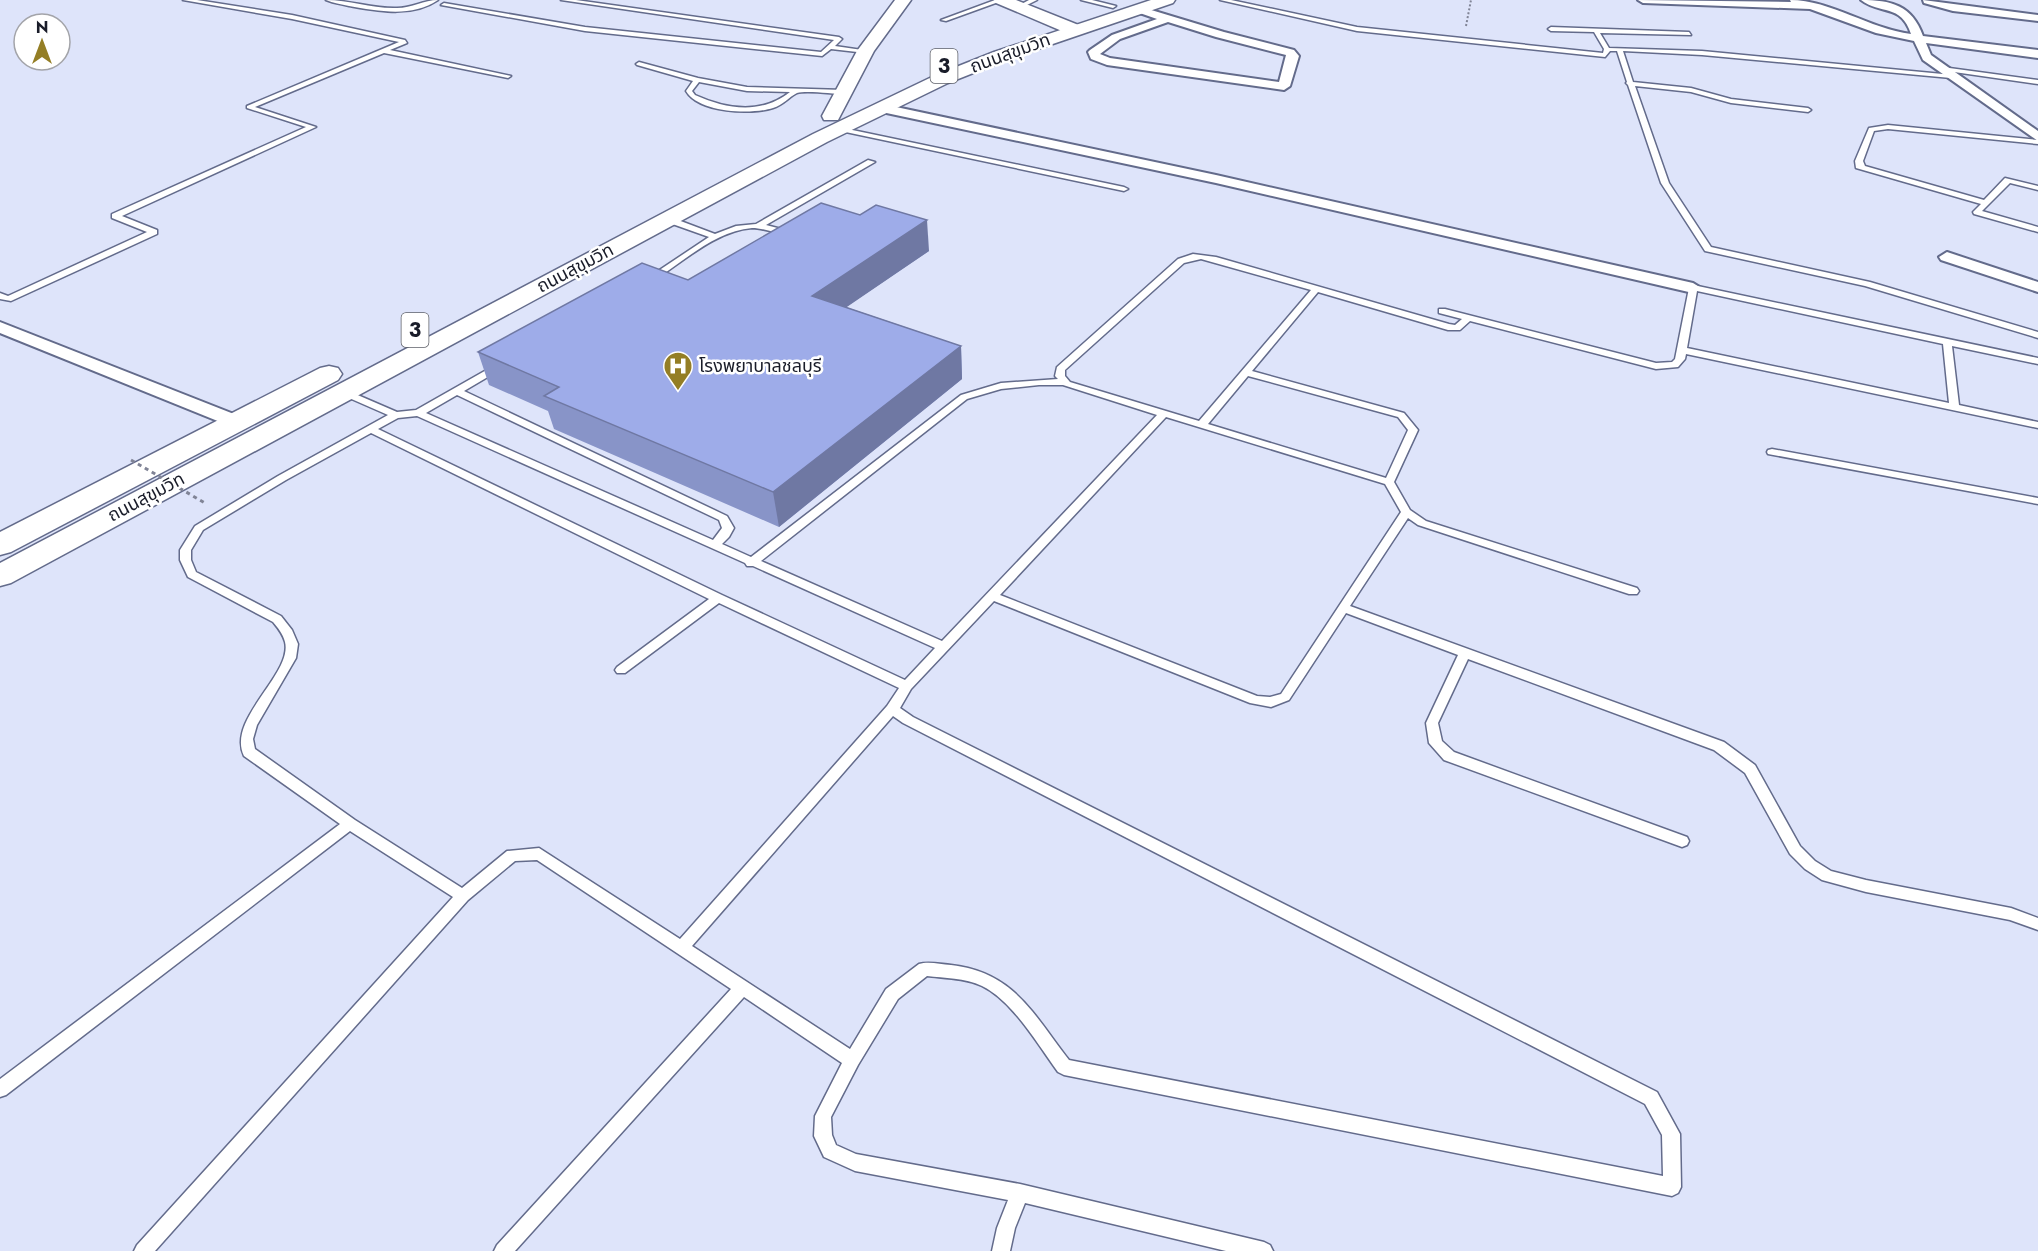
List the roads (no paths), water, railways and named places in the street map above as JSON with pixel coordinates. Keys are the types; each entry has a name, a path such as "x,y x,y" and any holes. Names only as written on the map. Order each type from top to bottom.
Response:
{"main road":[{"path":"834,123 844,92 867,51 903,0"},
{"path":"1001,0 1067,27"},
{"name":"ถนนสุขุมวิท","path":"0,545 710,176 834,123 882,108 961,71 1113,6 1167,0"},
{"name":"ถนนสุขุมวิท","path":"0,576 667,219 834,123 925,74 1135,5"}],"street":[{"path":"1643,0 1812,6"},
{"path":"1795,0 1880,31 2038,54"},
{"path":"1866,0 1910,19 1921,49 1927,57 2038,139"},
{"path":"1889,8 1930,0 1953,8 2038,18"},
{"path":"1135,5 1167,19 1290,52 1293,56 1284,86 1107,61 1095,56 1094,52 1116,37 1167,19"},
{"path":"882,108 1228,181 1694,288"},
{"path":"1947,257 2038,287"},
{"path":"0,327 237,422"}],"lane":[{"path":"0,296 8,299 154,232 115,216 312,127 249,107 405,42 292,17 186,0"},
{"path":"329,0 398,10 417,8 435,0"},
{"path":"444,5 585,29 822,54 839,39 564,0"},
{"path":"944,20 1001,0"},
{"path":"1019,7 1034,0"},
{"path":"1084,0 1113,6"},
{"path":"1222,0 1357,29 1605,56 1607,49 1596,31"},
{"path":"761,35 770,29"},
{"path":"1551,29 1689,34"},
{"path":"745,46 753,40"},
{"path":"830,47 867,51"},
{"path":"1607,49 1749,56 2038,82"},
{"path":"1618,49 1665,183 1708,249 1867,284 2038,335"},
{"path":"384,51 508,76"},
{"path":"639,64 697,80 747,89 844,92"},
{"path":"697,80 689,91 692,96 724,108 768,107 787,100 796,91"},
{"path":"1629,83 1691,90 1731,101 1808,110"},
{"path":"834,123 1124,189"},
{"path":"1986,203 1862,168 1858,165 1871,129 1888,127 2038,139"},
{"path":"758,226 871,162"},
{"path":"2038,188 2008,180 1977,212 2038,230"},
{"path":"667,219 716,237"},
{"path":"638,286 716,237 743,226 758,226 790,233 786,240"},
{"path":"1065,382 1060,376 1060,369 1181,261 1189,257 1201,256 1448,327 1462,326 1468,318"},
{"path":"658,274 658,279 667,284"},
{"path":"1442,311 1656,366 1675,364 1680,359 1694,288 2038,361"},
{"path":"1201,425 1316,289"},
{"path":"1947,342 1954,407"},
{"path":"1682,350 2038,425"},
{"path":"463,896 350,824 249,752 246,739 250,725 290,658 292,644 288,633 277,619 192,574 185,563 184,553 189,540 200,528 219,515 396,415 418,413 507,362"},
{"path":"1245,372 1401,415 1413,430 1389,482"},
{"path":"752,563 964,397 1008,384 1065,382 1389,482 1406,512 1422,523 1633,591"},
{"path":"456,391 723,518 728,528 714,546"},
{"path":"343,392 396,415"},
{"path":"418,413 944,647"},
{"path":"681,948 892,709 907,686 1164,413"},
{"path":"370,429 718,598 907,686"},
{"path":"1772,452 2038,501"},
{"path":"992,596 1255,700 1271,702 1285,697 1406,512"},
{"path":"621,670 718,598"},
{"path":"1343,608 1719,746 1750,769 1794,850 1810,865 1827,876 1866,886 2011,914 2038,924"},
{"path":"1465,652 1432,723 1436,743 1449,756 1682,841"},
{"path":"892,709 908,720 1651,1098 1671,1134 1672,1187 1064,1067 1008,996 988,981 956,972 924,969 892,994 852,1060 823,1116 823,1136 830,1150 855,1162 1020,1193 1264,1251"},
{"path":"0,1089 350,824"},
{"path":"143,1251 463,896 512,855 539,854 852,1060"},
{"path":"503,1251 742,988"},
{"path":"1001,1251 1006,1228 1020,1193"}],"place":[{"name":"โรงพยาบาลชลบุรี","path":"678,392"}]}
